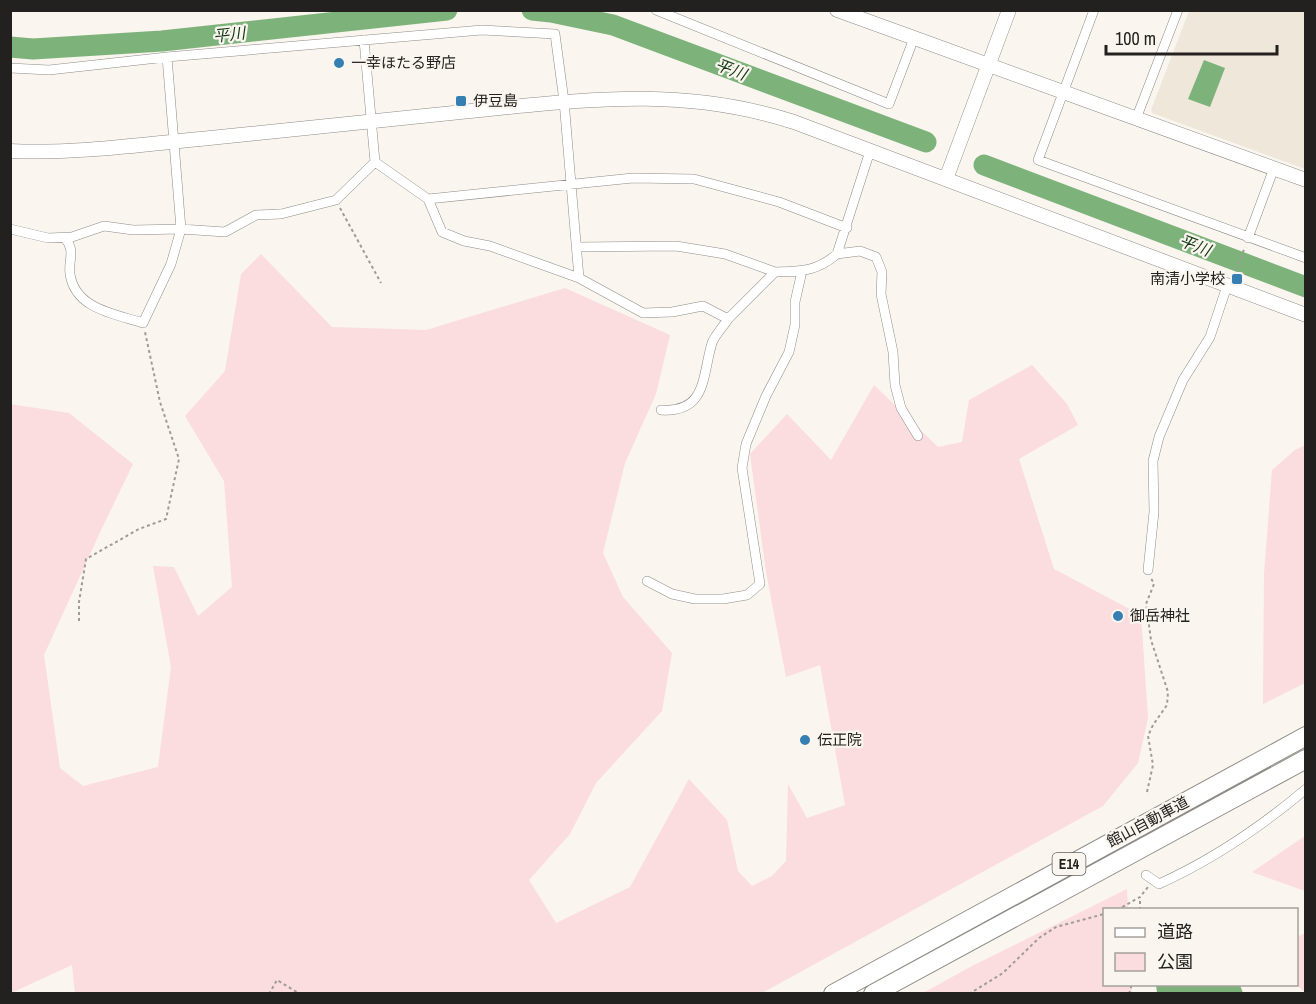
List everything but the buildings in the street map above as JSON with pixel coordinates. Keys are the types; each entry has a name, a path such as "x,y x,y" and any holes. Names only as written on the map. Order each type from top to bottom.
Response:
{"highway":[{"name":"館山自動車道","path":"833,993 1305,736"},
{"name":"館山自動車道","path":"873,993 1305,759"}],"street":[{"path":"656,10 889,104 914,38"},
{"path":"837,10 1305,180"},
{"path":"946,179 1009,10"},
{"path":"1094,10 1038,160 1247,242 1305,258"},
{"path":"1136,119 1178,10"},
{"path":"10,68 49,70 168,57 482,30 555,34 564,101 579,278"},
{"path":"364,40 375,162 428,199 442,232 464,241 490,246 579,278 643,313 672,312 703,306 728,320"},
{"path":"65,238 70,244 72,255 70,272 74,287 82,300 100,309 143,323 171,264 181,229 168,57"},
{"path":"10,152 46,152 174,141 564,101 654,98 706,101 778,117 1230,281 1305,315"},
{"path":"577,247 676,246 725,254 775,272 802,271 825,264 837,254 870,151"},
{"path":"10,229 48,238 65,238 104,226 133,230 181,229 225,232 256,215 281,214 336,200 375,162"},
{"path":"1247,242 1274,168"},
{"path":"428,199 633,178 694,179 779,202 847,228"},
{"path":"837,254 860,251 876,256 882,272 880,294 893,352 895,385 901,408 918,436"},
{"path":"647,581 672,594 695,599 747,596 760,584 742,468 746,444 789,352 795,325 795,302 802,271"},
{"path":"661,410 685,408 698,397 713,340 728,320 775,272"},
{"path":"1148,570 1154,512 1153,461 1159,437 1183,380 1210,337 1230,281"},
{"path":"1146,875 1159,884 1188,871 1269,819 1305,789"}],"path":[{"path":"336,200 381,283"},
{"path":"1230,281 1247,242"},
{"path":"79,621 79,602 86,559 139,529 166,519 179,459 160,402 143,323"},
{"path":"1147,792 1153,765 1148,736 1153,724 1167,705 1168,692 1151,639 1146,604 1154,584 1148,570"},
{"path":"1119,908 1140,897 1140,908"},
{"path":"969,993 1003,973 1039,938 1056,927 1103,914"},
{"path":"269,993 277,980 300,993"}],"shaded area":[{"path":"1189,11 1305,11 1305,169 1152,113 1151,110"},
{"path":"1204,60 1225,68 1210,107 1188,99"},
{"path":"1156,986 1240,986 1243,993 1157,993"}],"green space":[{"path":"261,254 332,327 426,330 565,288 670,335 656,394 625,463 603,553 623,597 672,653 662,711 596,783 570,834 529,880 556,923 630,887 689,779 727,820 738,871 752,886 772,876 786,861 788,784 807,818 845,805 820,665 786,677 766,572 750,454 787,414 831,460 874,385 938,447 962,442 969,400 1032,365 1067,404 1078,425 1019,459 1054,569 1141,615 1148,718 1138,763 1103,806 762,993 75,994 72,965 11,993 10,404 69,413 133,464 44,655 60,768 83,786 158,767 171,667 153,566 174,567 198,616 232,587 224,481 185,416 225,371 241,274"},
{"path":"1305,445 1305,683 1263,704 1264,574 1272,470 1295,450"},
{"path":"1305,836 1305,891 1252,872"},
{"path":"1127,889 1128,908 1103,908 1103,986 1131,986 1132,993 923,993"},
{"path":"1305,933 1305,992 1297,986 1298,936"}],"waterway":[{"name":"平川","path":"10,47 33,49 162,41 447,10"},
{"name":"平川","path":"532,10 613,25 926,142"},
{"name":"平川","path":"984,165 1306,287"}],"place":[{"name":"一幸ほたる野店","path":"339,63"},
{"name":"伊豆島","path":"461,101"},
{"name":"南清小学校","path":"1237,279"},
{"name":"御岳神社","path":"1118,616"},
{"name":"伝正院","path":"805,740"}]}
